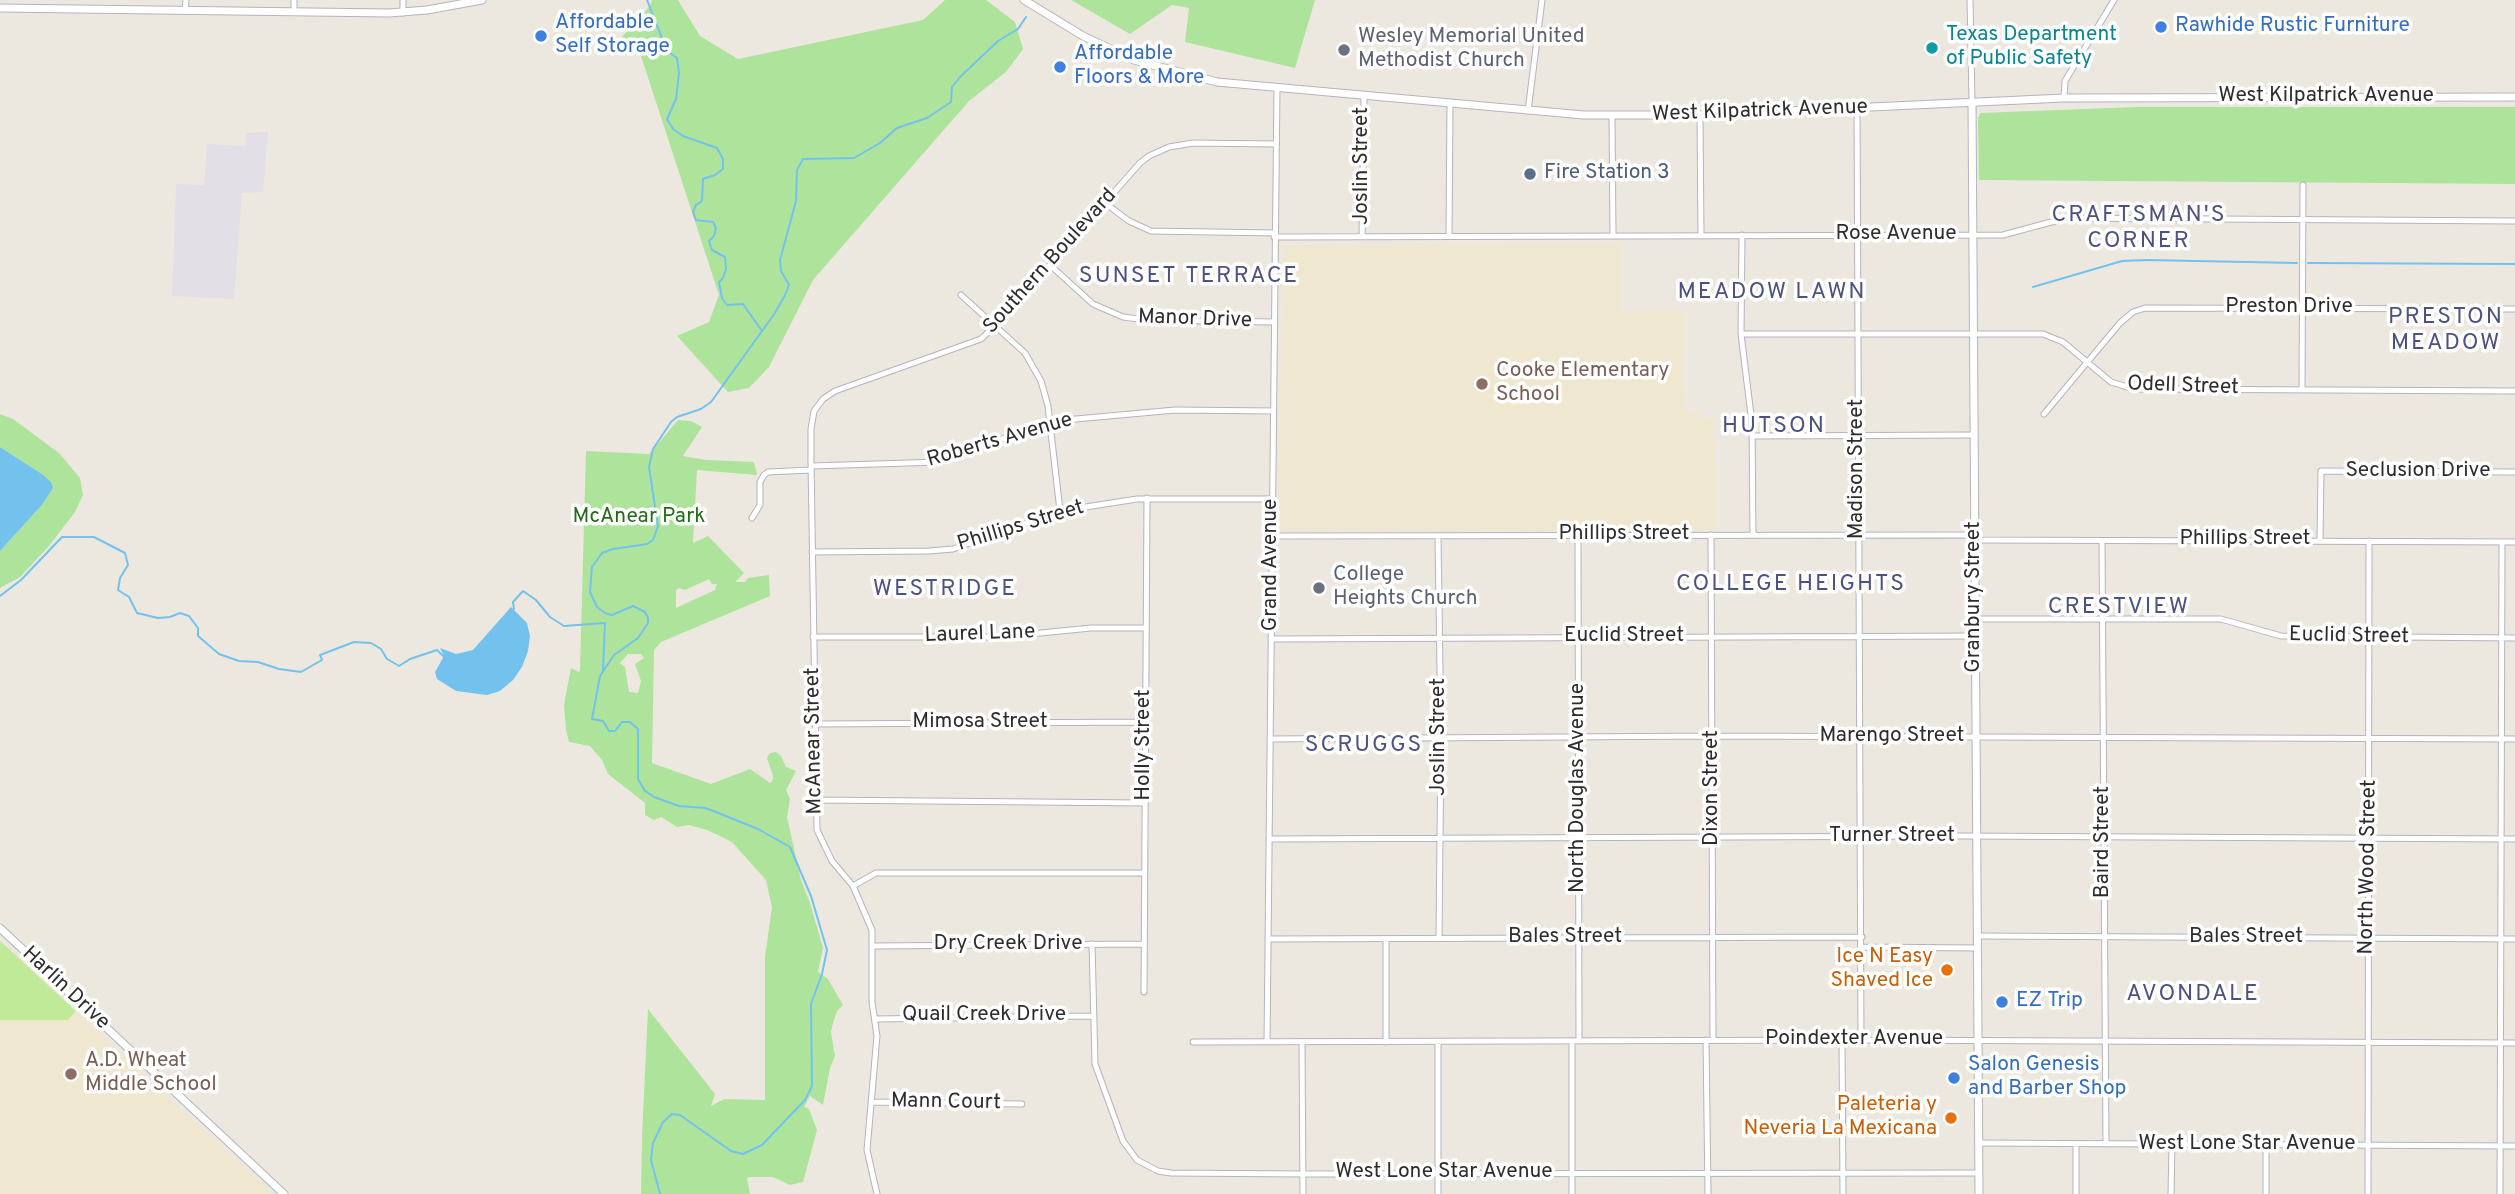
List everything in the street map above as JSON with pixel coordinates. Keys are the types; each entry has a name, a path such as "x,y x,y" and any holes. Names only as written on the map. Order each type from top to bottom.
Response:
{"main road":[{"path":"0,8 403,13 482,0"},
{"name":"West Kilpatrick Avenue","path":"1024,0 1083,36 1133,60 1217,82 1528,111 1612,116 1700,115 2064,98 2515,97"},
{"name":"Granbury Street","path":"1972,102 1979,1194"},
{"name":"Harlin Drive","path":"0,928 284,1194"}],"street":[{"path":"105,0 105,9"},
{"path":"186,0 186,10"},
{"path":"294,0 294,12"},
{"path":"403,0 403,13"},
{"path":"1528,111 1542,0"},
{"name":"Granbury Street","path":"1970,0 1972,102"},
{"path":"2064,98 2065,81 2113,0"},
{"name":"Grand Avenue","path":"1267,1042 1277,88"},
{"name":"Joslin Street","path":"1363,237 1364,95"},
{"path":"1449,236 1450,103"},
{"name":"Madison Street","path":"1857,108 1861,1040"},
{"path":"1700,115 1701,235"},
{"path":"1612,116 1613,236"},
{"name":"Southern Boulevard","path":"823,399 841,388 973,343 996,325 1140,163 1157,151 1194,142 1276,144"},
{"path":"2302,390 2303,185"},
{"name":"Rose Avenue","path":"1105,203 1121,216 1152,231 1363,237 1973,235 2008,234 2066,218 2515,221"},
{"path":"1742,235 1741,334 1753,436 1753,535"},
{"name":"Manor Drive","path":"1050,265 1093,304 1122,317 1145,320 1274,322"},
{"path":"961,295 996,325 1025,354 1035,369 1046,394 1060,511"},
{"name":"Preston Drive","path":"2044,414 2126,317 2146,308 2515,309"},
{"name":"Odell Street","path":"1741,334 2043,334 2063,342 2111,382 2134,389 2515,391"},
{"name":"McAnear Street","path":"823,399 811,419 817,830 832,861 853,886 872,930 872,1002 876,1045 867,1150 877,1194"},
{"name":"Roberts Avenue","path":"752,518 760,505 760,482 768,472 940,462 1050,423 1120,414 1175,410 1273,411"},
{"path":"1753,436 1974,435"},
{"name":"Seclusion Drive","path":"2320,540 2321,471 2515,472"},
{"name":"Phillips Street","path":"812,552 953,549 1060,511 1147,498 1272,499"},
{"name":"Holly Street","path":"1144,992 1147,498"},
{"name":"Dixon Street","path":"1708,1194 1709,1040 1714,937 1711,535"},
{"name":"Phillips Street","path":"1272,537 1859,535 2102,541 2515,542"},
{"name":"Joslin Street","path":"1438,536 1441,737 1439,938"},
{"name":"North Douglas Avenue","path":"1578,536 1579,1041"},
{"name":"Baird Street","path":"2102,541 2106,1144"},
{"name":"North Wood Street","path":"2368,1194 2371,738 2369,541"},
{"path":"2500,1194 2502,542"},
{"name":"Euclid Street","path":"1976,619 2221,619 2281,636 2515,638"},
{"name":"Laurel Lane","path":"813,638 1000,637 1091,628 1146,628"},
{"name":"Euclid Street","path":"1271,639 1976,636"},
{"name":"Mimosa Street","path":"815,724 1146,722"},
{"name":"Marengo Street","path":"1270,738 2515,738"},
{"path":"817,800 1145,803"},
{"name":"Turner Street","path":"1269,839 1713,836 2515,839"},
{"path":"853,886 876,873 1144,873"},
{"name":"Bales Street","path":"1978,936 2515,939"},
{"name":"Bales Street","path":"1268,939 1862,937"},
{"path":"1386,939 1386,1042"},
{"name":"West Lone Star Avenue","path":"1092,944 1095,1064 1123,1140 1138,1160 1158,1171 1303,1174 1979,1173"},
{"name":"Dry Creek Drive","path":"872,946 1144,944"},
{"path":"1861,947 1978,948"},
{"name":"Quail Creek Drive","path":"875,1019 1094,1016"},
{"path":"1842,1040 1843,1194"},
{"name":"Poindexter Avenue","path":"1193,1042 1861,1040 2515,1043"},
{"path":"1572,1041 1572,1194"},
{"path":"1303,1042 1303,1194"},
{"path":"1438,1042 1438,1194"},
{"name":"Mann Court","path":"871,1102 1021,1104"},
{"name":"West Lone Star Avenue","path":"1978,1143 2515,1146"},
{"path":"2076,1144 2076,1194"},
{"path":"2171,1194 2172,1144"},
{"path":"2266,1145 2266,1194"}],"shaded area":[{"path":"268,132 263,192 242,193 234,299 172,296 176,184 204,185 207,144 245,146 246,133"},
{"name":"Cooke Elementary School","path":"1622,243 1622,312 1683,311 1684,412 1699,412 1700,419 1714,419 1715,530 1278,529 1283,245"},
{"name":"A.D. Wheat Middle School","path":"0,940 270,1192 269,1194 0,1194"}],"green space":[{"path":"652,0 678,0 700,36 738,59 923,20 945,0 986,0 1015,22 1023,49 1006,72 969,101 813,280 769,367 749,388 728,392 677,336 709,322 719,295 638,47 611,49 650,6"},
{"path":"1071,0 1315,0 1295,68 1185,42 1189,8 1172,5 1130,34"},
{"path":"2137,107 2515,107 2515,184 1979,180 1980,113"},
{"path":"0,414 13,419 59,453 80,478 83,495 75,512 49,546 20,577 0,588 0,551 41,506 42,474 0,447"},
{"name":"McAnear Park","path":"678,420 691,421 702,427 683,456 754,462 757,475 697,470 693,543 708,536 744,573 735,582 769,575 770,596 661,642 654,650 652,763 711,784 750,769 770,783 773,776 767,758 770,753 776,752 786,767 796,771 786,790 790,799 787,817 801,880 823,948 818,972 828,979 843,1005 837,1011 831,1032 835,1056 823,1105 810,1096 804,1107 809,1109 817,1130 803,1182 790,1185 773,1177 750,1177 747,1178 750,1194 641,1194 648,1009 715,1094 711,1106 724,1099 765,1100 765,957 772,907 766,880 732,842 707,830 689,825 677,827 661,817 654,820 645,815 645,803 608,774 602,760 590,746 569,742 566,730 564,705 571,668 579,672 580,670 586,451 649,454","holes":["709,579 712,584 717,584 715,590 676,608 676,590 685,590","628,654 641,654 644,658 635,664 641,681 638,693 629,692 625,667 620,663"]},
{"path":"0,941 76,1011 68,1020 0,1020"}],"water":[{"path":"0,447 42,474 51,482 53,488 41,506 0,551"},
{"path":"511,607 527,623 530,636 522,667 513,680 500,691 487,695 456,691 437,679 435,672 444,656 440,648 456,654 473,650"}],"waterway":[{"path":"647,0 667,51 677,58 679,73 676,99 667,119 673,129 683,136 717,148 723,159 723,169 703,179 702,201 696,205 693,212 696,220 713,222 716,228 709,241 712,250 725,257 726,269 719,282 722,298 727,305 743,304 762,331"},
{"path":"660,1194 651,1160 653,1143 663,1122 672,1114 680,1115 731,1151 743,1154 762,1145 805,1100 812,1086 811,1004 827,950 811,896 790,847 758,829 716,812 705,808 679,806 654,797 645,791 638,779 638,729 630,722 622,722 615,731 609,731 603,721 592,719 600,676 614,655 638,638 648,623 645,612 633,606 612,615 597,607 590,592 592,567 602,553 647,544 653,540 658,526 649,467 653,449 677,417 701,409 711,402 785,295 789,285 781,271 780,260 796,201 797,170 803,159 854,158 880,143 897,128 927,118 951,102 952,87 960,77 998,41 1018,29 1026,17"},
{"path":"2033,287 2122,261 2297,263"},
{"path":"2308,263 2515,264"},
{"path":"0,596 21,580 62,537 94,537 125,553 128,565 120,578 118,590 129,597 137,613 158,618 180,613 189,616 198,628 198,636 219,654 239,661 258,662 301,672 322,660 320,655 354,642 371,643 381,649 387,659 399,666 410,659 437,650 445,658"},
{"path":"514,609 513,602 523,591 536,600 550,617 564,626 605,623 603,671"}],"place":[{"name":"Rawhide Rustic Furniture","path":"2161,27"},
{"name":"Affordable Self Storage","path":"541,36"},
{"name":"Texas Department of Public Safety","path":"1932,48"},
{"name":"Wesley Memorial United Methodist Church","path":"1344,50"},
{"name":"Affordable Floors & More","path":"1060,67"},
{"name":"Fire Station 3","path":"1530,174"},
{"name":"Cooke Elementary School","path":"1482,384"},
{"name":"College Heights Church","path":"1319,588"},
{"name":"Ice N Easy Shaved Ice","path":"1947,970"},
{"name":"EZ Trip","path":"2002,1002"},
{"name":"A.D. Wheat Middle School","path":"71,1074"},
{"name":"Salon Genesis and Barber Shop","path":"1954,1078"},
{"name":"Paleteria y Neveria La Mexicana","path":"1951,1118"}],"district":[{"name":"CRAFTSMAN'S CORNER","path":"2139,229"},
{"name":"SUNSET TERRACE","path":"1189,277"},
{"name":"MEADOW LAWN","path":"1772,293"},
{"name":"PRESTON MEADOW","path":"2446,331"},
{"name":"HUTSON","path":"1774,427"},
{"name":"COLLEGE HEIGHTS","path":"1791,585"},
{"name":"WESTRIDGE","path":"945,590"},
{"name":"CRESTVIEW","path":"2119,608"},
{"name":"SCRUGGS","path":"1364,746"},
{"name":"AVONDALE","path":"2193,995"}]}
